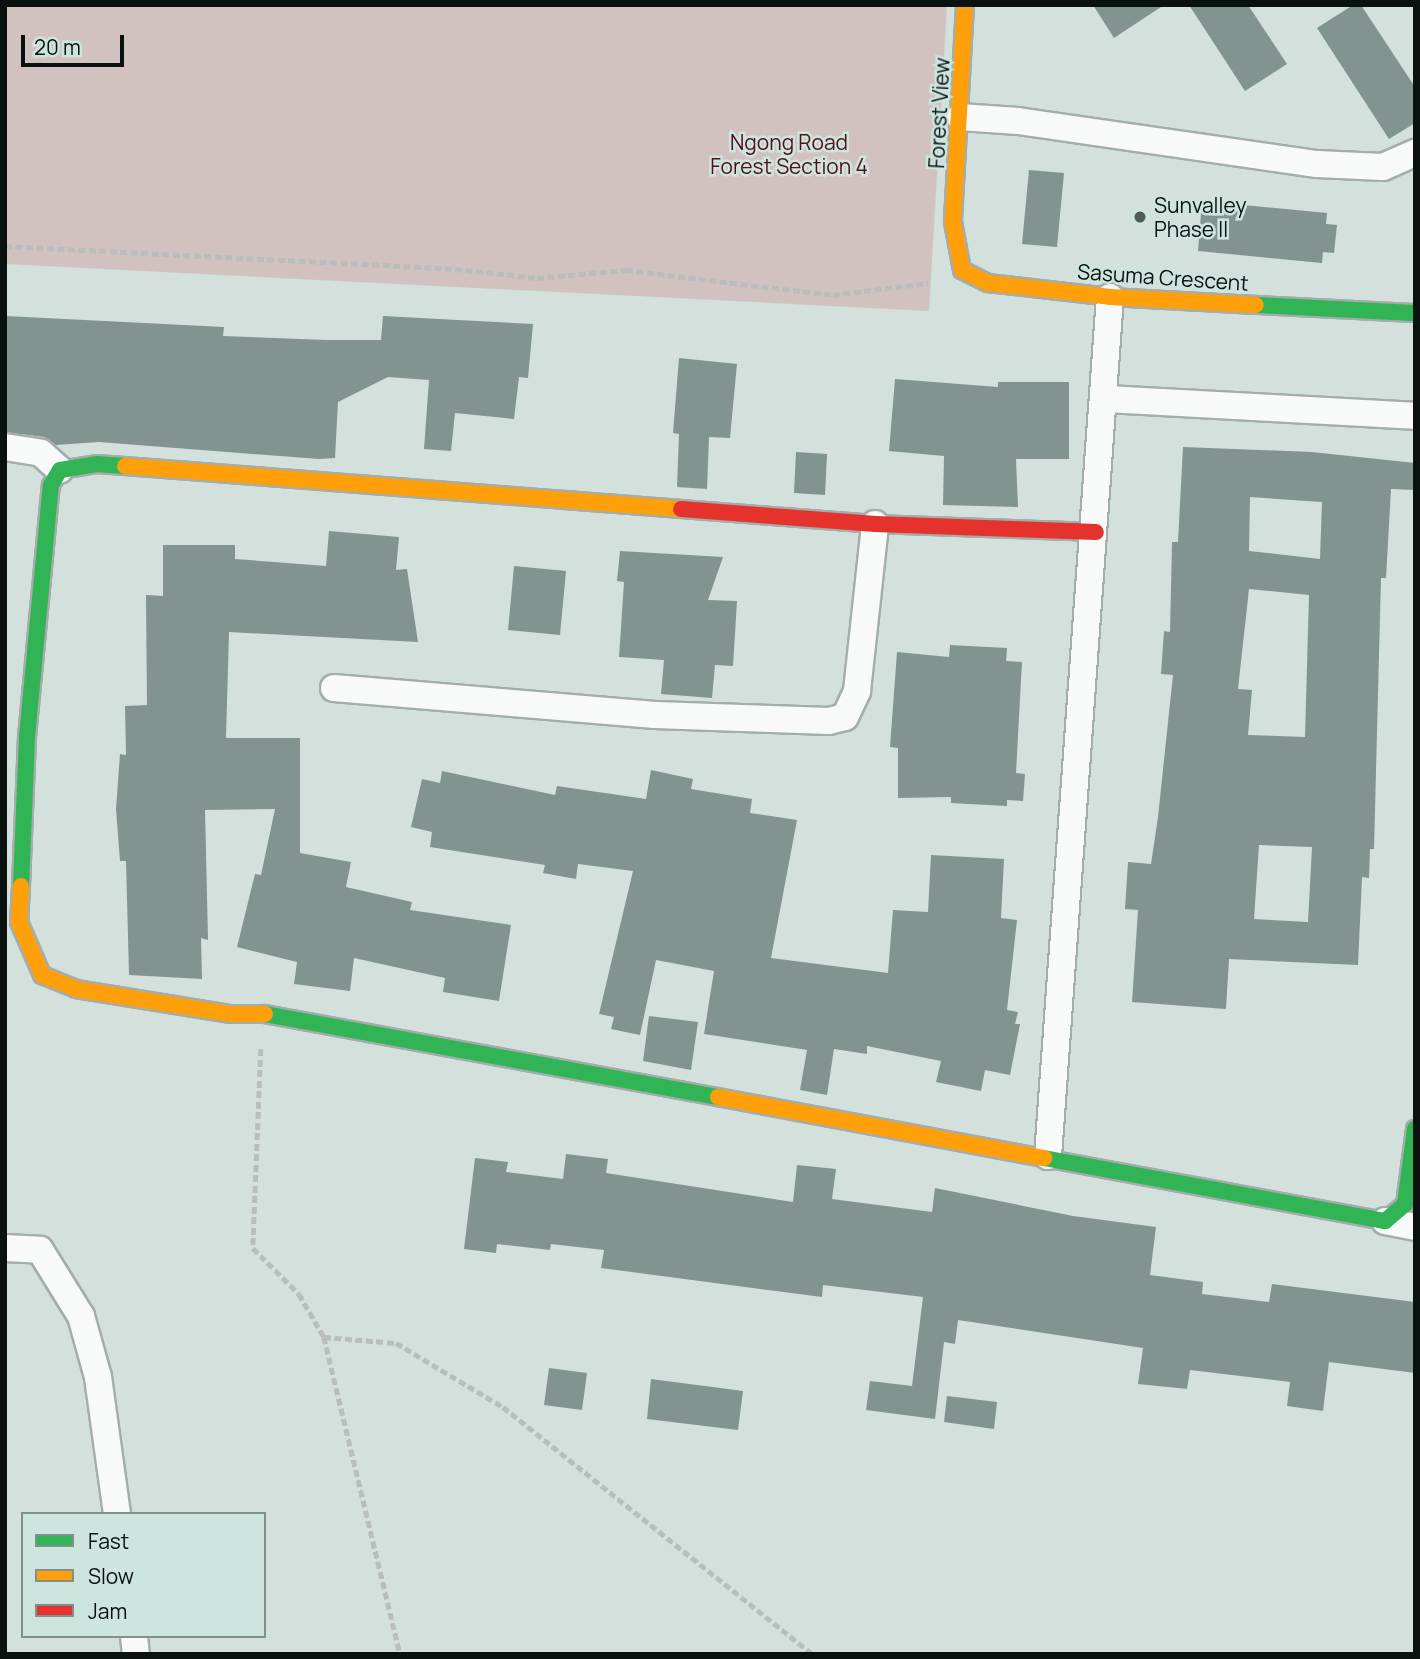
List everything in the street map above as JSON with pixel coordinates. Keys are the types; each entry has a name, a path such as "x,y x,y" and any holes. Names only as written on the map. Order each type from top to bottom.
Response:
{"street":[{"name":"Forest View","path":"965,5 953,222 957,262 975,279"},
{"path":"960,117 1018,121 1317,164 1383,167 1415,153"},
{"name":"Sasuma Crescent","path":"975,279 1110,297 1415,313"},
{"path":"1048,1156 1106,399 1110,297"},
{"path":"1106,399 1415,416"},
{"path":"5,447 41,453 60,470"},
{"path":"60,470 97,464 875,524 1096,532"},
{"path":"60,470 50,498 27,737 19,922 27,948 42,975 76,989 230,1014 262,1013 1048,1156 1415,1227"},
{"path":"334,688 655,715 829,721 845,717 857,691 875,524"},
{"path":"1385,1221 1405,1204 1415,1129"},
{"path":"5,1248 40,1250 81,1316 98,1377 117,1512"}],"path":[{"path":"5,246 455,269 537,278 626,270 834,295 975,279"},
{"path":"262,1013 253,1248 299,1294 324,1338 400,1654"},
{"path":"324,1338 396,1343 503,1407 812,1654"}],"green space":[{"name":"Ngong Road Forest Section 4","path":"5,5 947,5 929,311 5,264"}],"building":[{"path":"1093,5 1164,5 1114,38"},
{"path":"1189,5 1248,5 1287,64 1245,91"},
{"path":"1353,5 1361,5 1415,87 1415,123 1389,139 1317,28"},
{"path":"1029,170 1064,173 1057,247 1022,244"},
{"path":"1202,201 1327,213 1326,224 1337,225 1334,253 1323,252 1322,263 1198,251"},
{"path":"5,316 224,327 223,336 326,340 381,340 383,316 533,324 528,378 519,377 514,419 455,413 451,451 424,449 429,380 388,377 338,402 335,458 319,459 99,442 56,445 44,437 5,432"},
{"path":"679,358 737,364 730,438 709,437 707,489 677,487 679,434 673,433"},
{"path":"895,379 998,387 998,382 1069,382 1069,459 1016,459 1018,507 943,505 944,456 889,451"},
{"path":"1183,447 1312,452 1415,463 1415,490 1391,489 1386,578 1381,578 1374,849 1370,849 1369,878 1362,877 1358,965 1229,959 1226,1009 1132,1002 1138,910 1125,909 1128,862 1151,864 1173,675 1161,674 1164,631 1170,632 1172,542 1178,542","holes":["1250,497 1322,502 1320,559 1249,551","1249,589 1309,595 1305,737 1248,735 1252,690 1238,689","1259,845 1312,847 1308,922 1254,919"]},
{"path":"796,452 827,454 825,495 794,493"},
{"path":"329,531 399,537 396,570 407,569 418,642 229,632 226,738 300,738 300,853 351,862 346,887 412,902 410,910 511,925 499,1001 443,992 445,978 354,958 350,991 294,984 297,962 237,947 255,874 261,875 275,809 205,810 208,940 201,938 202,979 129,975 126,861 120,861 116,809 120,754 126,755 125,706 147,705 146,595 163,596 163,545 235,545 235,559 326,566"},
{"path":"620,551 723,557 708,600 737,601 733,666 715,665 712,698 661,694 664,660 619,657 624,582 617,581"},
{"path":"514,566 566,571 560,635 508,630"},
{"path":"950,645 1007,648 1006,661 1022,662 1016,773 1025,774 1023,801 1007,800 1007,806 951,803 951,797 898,798 898,748 890,747 897,652 949,657"},
{"path":"651,770 693,779 691,789 752,799 750,813 797,820 771,958 888,973 893,910 928,912 931,855 1004,859 1001,918 1017,920 1007,1010 1018,1012 1015,1024 1020,1024 1010,1075 985,1070 981,1091 936,1082 941,1061 867,1046 867,1054 834,1049 827,1095 800,1090 807,1050 704,1034 714,971 656,960 640,1035 611,1029 614,1017 599,1014 633,871 578,864 576,879 543,873 545,865 430,847 432,832 411,827 422,779 440,783 442,771 555,795 557,786 646,799"},
{"path":"649,1016 698,1022 691,1070 643,1061"},
{"path":"566,1154 608,1159 606,1173 793,1202 797,1165 836,1169 832,1199 932,1212 935,1188 1073,1216 1156,1227 1150,1275 1203,1282 1202,1294 1269,1302 1272,1284 1415,1302 1415,1373 1329,1362 1323,1411 1287,1406 1290,1382 1190,1370 1187,1389 1138,1384 1143,1348 958,1320 955,1344 944,1342 935,1419 866,1410 870,1381 912,1386 923,1297 823,1285 822,1297 601,1268 604,1250 551,1244 550,1250 497,1244 496,1253 464,1249 475,1158 508,1162 506,1172 563,1179"},
{"path":"549,1368 587,1373 582,1410 544,1405"},
{"path":"651,1379 743,1391 738,1430 647,1419"},
{"path":"947,1396 997,1402 994,1429 944,1422"}],"traffic: fast":[{"path":"1256,305 1415,313"},
{"path":"21,886 27,737 51,485 60,470 97,464 125,466"},
{"path":"265,1014 718,1097"},
{"path":"1044,1158 1385,1221 1405,1204 1415,1129"}],"traffic: slow":[{"path":"965,5 953,222 962,270 988,283 1110,297 1256,305"},
{"path":"125,466 681,509"},
{"path":"21,886 19,922 42,975 76,989 231,1014 265,1014"},
{"path":"718,1097 1044,1158"}],"traffic: jam":[{"path":"681,509 875,524 1096,532"}],"place":[{"name":"Sunvalley Phase II","path":"1140,217"}]}
